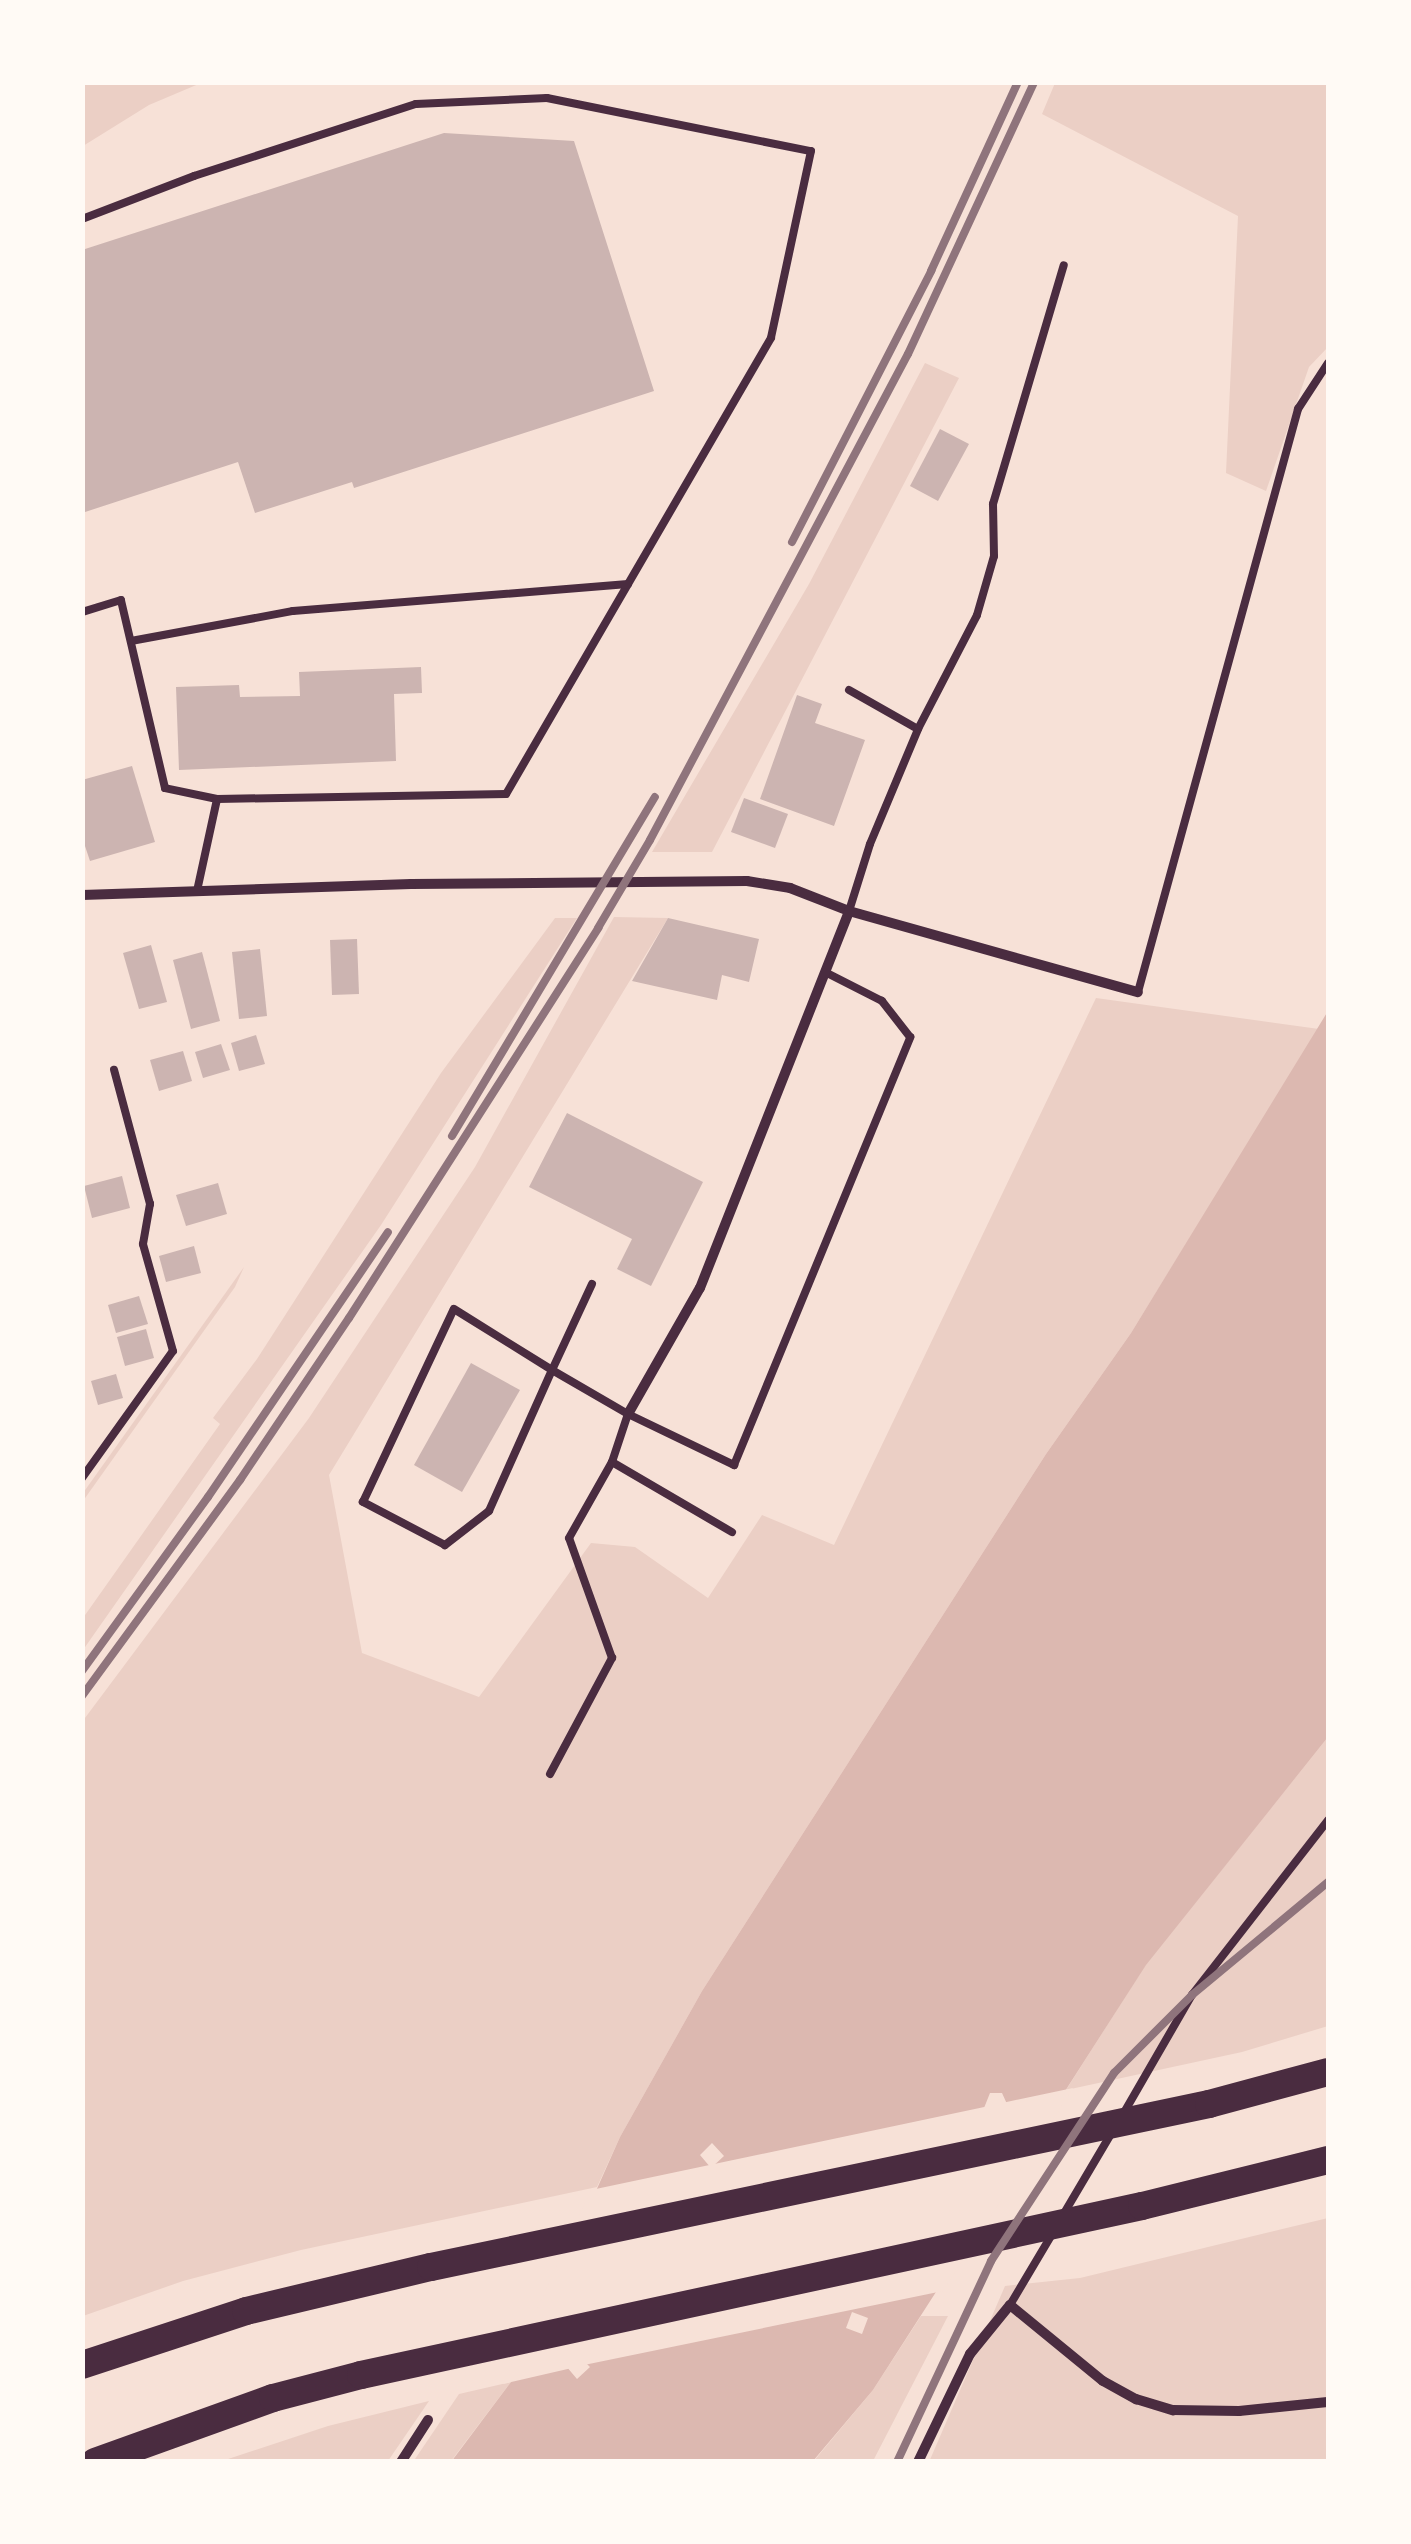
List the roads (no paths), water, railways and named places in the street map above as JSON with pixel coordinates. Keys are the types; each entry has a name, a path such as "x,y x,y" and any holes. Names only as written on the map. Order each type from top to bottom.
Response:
{"highway":[{"path":"82,2366 246,2312 431,2267 1209,2104 1327,2072"},
{"path":"95,2462 273,2398 362,2375 1142,2206 1328,2160"},
{"path":"1242,2183 1328,2170"}],"street":[{"path":"82,895 700,878 790,888 849,911 1138,992"},
{"path":"628,1414 700,1288 849,911"},
{"path":"918,2462 970,2354 1010,2305 1103,2381 1136,2399 1172,2410 1239,2412 1328,2402"},
{"path":"401,2462 428,2420"}],"lane":[{"path":"82,219 194,176 416,104 547,98 811,151 771,338 506,794 217,799 165,788 121,600 82,612"},
{"path":"849,911 870,844 918,729 977,615 994,556 993,504 1064,265"},
{"path":"1138,992 1298,409 1328,363"},
{"path":"130,641 294,611 628,584"},
{"path":"849,690 918,729"},
{"path":"197,891 217,799"},
{"path":"592,1284 552,1370 490,1511 445,1545 364,1502 454,1310 552,1370 628,1414 734,1465 910,1037 882,1001 825,972"},
{"path":"82,1478 172,1351 143,1244 150,1204 114,1070"},
{"path":"550,1774 612,1658 569,1538 612,1462 628,1414"},
{"path":"612,1462 732,1532"},
{"path":"1010,2305 1192,1996 1328,1820"}],"railway":[{"path":"792,542 931,271 1018,82"},
{"path":"82,1696 240,1480 349,1318 650,840 908,354 1034,82"},
{"path":"452,1136 655,797"},
{"path":"82,1671 208,1497 388,1232"},
{"path":"897,2462 991,2261 1114,2073 1192,1995 1328,1882"}]}
